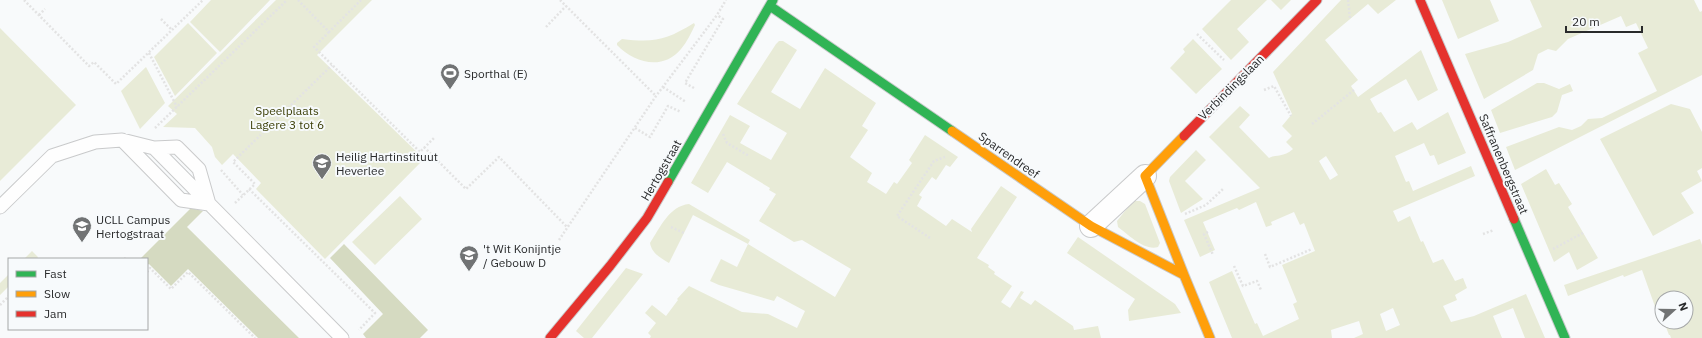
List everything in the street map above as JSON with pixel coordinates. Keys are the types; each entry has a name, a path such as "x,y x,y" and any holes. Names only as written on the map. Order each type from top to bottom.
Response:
{"street":[{"name":"Verbindingslaan","path":"1091,226 1145,176 1317,0"},
{"name":"Saffranenbergstraat","path":"1420,0 1565,338"},
{"name":"Hertogstraat","path":"550,338 610,266 647,218 772,3"},
{"name":"Sparrendreef","path":"772,3 1091,226 1184,275"},
{"path":"1145,176 1210,338"}],"lane":[{"path":"122,140 181,200 209,204"},
{"path":"0,207 52,156 95,142 122,140 154,148 342,338"}],"path":[{"path":"24,0 89,66 94,62 116,84 204,0"},
{"path":"151,132 287,0"},
{"path":"298,0 329,32"},
{"path":"361,0 314,47 420,152 435,137"},
{"path":"560,0 656,96"},
{"path":"558,240 656,96 717,15 726,0"},
{"path":"1348,0 1350,18"},
{"path":"546,27 566,6"},
{"path":"39,15 45,9"},
{"path":"715,101 685,83 723,19 717,15"},
{"path":"161,19 172,30"},
{"path":"1197,34 1238,80 1249,97 1274,86 1291,116"},
{"path":"149,53 177,107"},
{"path":"222,216 255,184 233,162 332,65"},
{"path":"663,87 686,100"},
{"path":"1312,124 1354,90"},
{"path":"635,128 650,137 668,106 680,112 686,112"},
{"path":"722,130 727,143 749,156"},
{"path":"424,147 466,189 498,157 567,227"},
{"path":"930,238 897,216 934,161 942,157 948,157"},
{"path":"1164,224 1206,205 1224,188"},
{"path":"249,189 375,313 357,333"},
{"path":"1208,232 1204,234 1213,255"},
{"path":"1532,260 1583,233"},
{"path":"1265,254 1270,267 1312,249"},
{"path":"1234,266 1243,286 1257,281 1261,290"},
{"path":"148,271 150,268 171,289 188,272 255,338"},
{"path":"0,305 8,297"}],"green space":[{"path":"211,0 270,0 220,52 190,22"},
{"name":"Speelplaats Lagere 3 tot 6","path":"276,0 372,0 317,55 424,159 325,259 256,189 261,183 233,154 222,165 215,157 212,147 195,128 163,127 177,114 168,106"},
{"path":"1231,0 1267,0 1237,29 1249,42 1231,60 1202,29"},
{"path":"1271,0 1291,0 1281,10"},
{"path":"1341,0 1396,0 1378,14 1368,4 1325,40 1358,80 1351,86 1358,97 1421,50 1438,90 1418,101 1406,79 1370,99 1378,113 1381,112 1394,132 1412,122 1417,130 1448,112 1466,153 1438,165 1434,155 1430,156 1424,143 1395,156 1406,182 1409,181 1413,191 1471,166 1475,176 1393,211 1398,222 1410,216 1421,242 1423,241 1433,263 1443,259 1455,281 1463,278 1467,288 1455,295 1457,300 1443,306 1451,322 1474,316 1526,294 1545,338 1525,338 1513,308 1493,316 1502,338 1354,338 1363,334 1359,321 1331,330 1332,338 1232,338 1209,282 1232,271 1255,324 1257,323 1263,336 1299,319 1293,304 1297,302 1282,265 1315,251 1304,223 1300,225 1294,212 1271,222 1272,225 1266,227 1256,202 1239,210 1237,208 1203,222 1215,250 1200,257 1184,220 1260,188 1209,137 1240,106 1250,115 1239,127 1269,158 1286,154 1293,149 1286,142 1292,136 1282,126 1292,114 1273,72","holes":["1326,156 1338,175 1330,180 1319,161","1393,308 1400,325 1386,331 1380,314"]},
{"path":"1442,0 1490,0 1499,21 1458,39"},
{"path":"1530,0 1694,0 1700,12 1702,11 1702,75 1515,170 1506,147 1559,127 1572,130 1581,126 1588,119 1602,118 1657,91 1638,53 1648,48 1636,23 1626,27 1621,16 1568,39 1556,51 1548,49 1538,54 1533,70 1484,99 1465,54 1508,42 1542,27"},
{"path":"188,23 217,53 175,96 154,57"},
{"path":"694,23 695,25 689,37 681,49 674,56 666,60 649,62 640,60 624,51 617,45 617,43 622,39 643,41 668,37"},
{"path":"0,28 76,105 0,181"},
{"path":"1193,39 1222,69 1196,94 1170,68 1185,52 1183,49"},
{"path":"779,41 783,41 797,50 771,92 800,109 825,68 876,103 862,126 868,130 850,157 872,173 867,182 886,194 894,182 897,184 912,163 909,160 925,135 958,157 950,167 946,165 936,180 932,177 919,195 922,197 917,206 946,226 952,219 972,232 971,229 1001,186 1017,197 977,258 989,265 988,267 995,272 994,274 1012,286 1001,302 1010,308 1021,291 1024,292 1020,298 1031,305 1035,300 1073,326 1074,330 1098,326 1101,338 650,338 651,336 648,333 656,323 645,313 652,305 666,316 678,300 677,299 689,286 742,312 768,314 797,328 805,311 777,296 774,301 710,281 721,259 737,267 748,244 835,297 851,269 802,240 794,242 759,221 776,194 769,190 770,188 727,162 708,193 691,183 730,115 750,126 740,143 771,160 787,133 737,104 776,44"},
{"path":"146,67 165,103 140,129 121,91"},
{"path":"1537,83 1544,83 1559,89 1570,84 1573,91 1562,95 1557,112 1552,117 1500,133 1491,110"},
{"path":"1671,104 1690,109 1702,132 1702,168 1697,171 1702,181 1681,193 1694,213 1653,236 1600,139"},
{"path":"1196,150 1206,160 1185,181 1203,199 1181,213 1169,181 1170,177"},
{"path":"1546,169 1555,185 1559,183 1572,204 1568,207 1598,258 1577,270 1569,252 1554,262 1521,184"},
{"path":"400,196 422,219 375,265 352,242"},
{"path":"1133,201 1140,201 1145,204 1160,243 1158,247 1153,248 1142,245 1118,227 1117,221"},
{"path":"689,204 750,240 748,244 693,215 669,263 655,253 650,243 661,225 671,213 682,206"},
{"path":"190,209 203,211 187,227 299,338 258,338 188,269 171,286 148,264 148,258 141,258"},
{"path":"1078,237 1175,304 1181,313 1129,321 1128,310 1135,299 1067,253"},
{"path":"1700,239 1702,245 1702,338 1671,338 1667,330 1694,330 1694,290 1654,290 1654,304 1642,270 1624,277 1623,275 1568,296 1564,285"},
{"path":"344,244 428,330 420,338 366,338 363,334 383,314 330,258"},
{"path":"32,251 38,257 38,258 25,258"},
{"path":"626,268 643,274 592,338 584,338 576,331"},
{"path":"8,275 8,287 0,295 0,283"}],"traffic: fast":[{"path":"668,182 773,0"},
{"path":"770,6 952,131"},
{"path":"1514,219 1565,338"}],"traffic: slow":[{"path":"952,131 1091,226 1184,275 1210,338"},
{"path":"1184,136 1145,176 1184,275"}],"traffic: jam":[{"path":"1184,136 1317,0"},
{"path":"1420,0 1514,219"},
{"path":"550,338 610,266 647,218 668,182"}],"place":[{"name":"Sporthal (E)","path":"450,90"},
{"name":"Heilig Hartinstituut Heverlee","path":"322,180"},
{"name":"UCLL Campus Hertogstraat","path":"82,243"},
{"name":"'t Wit Konijntje / Gebouw D","path":"469,272"}]}
